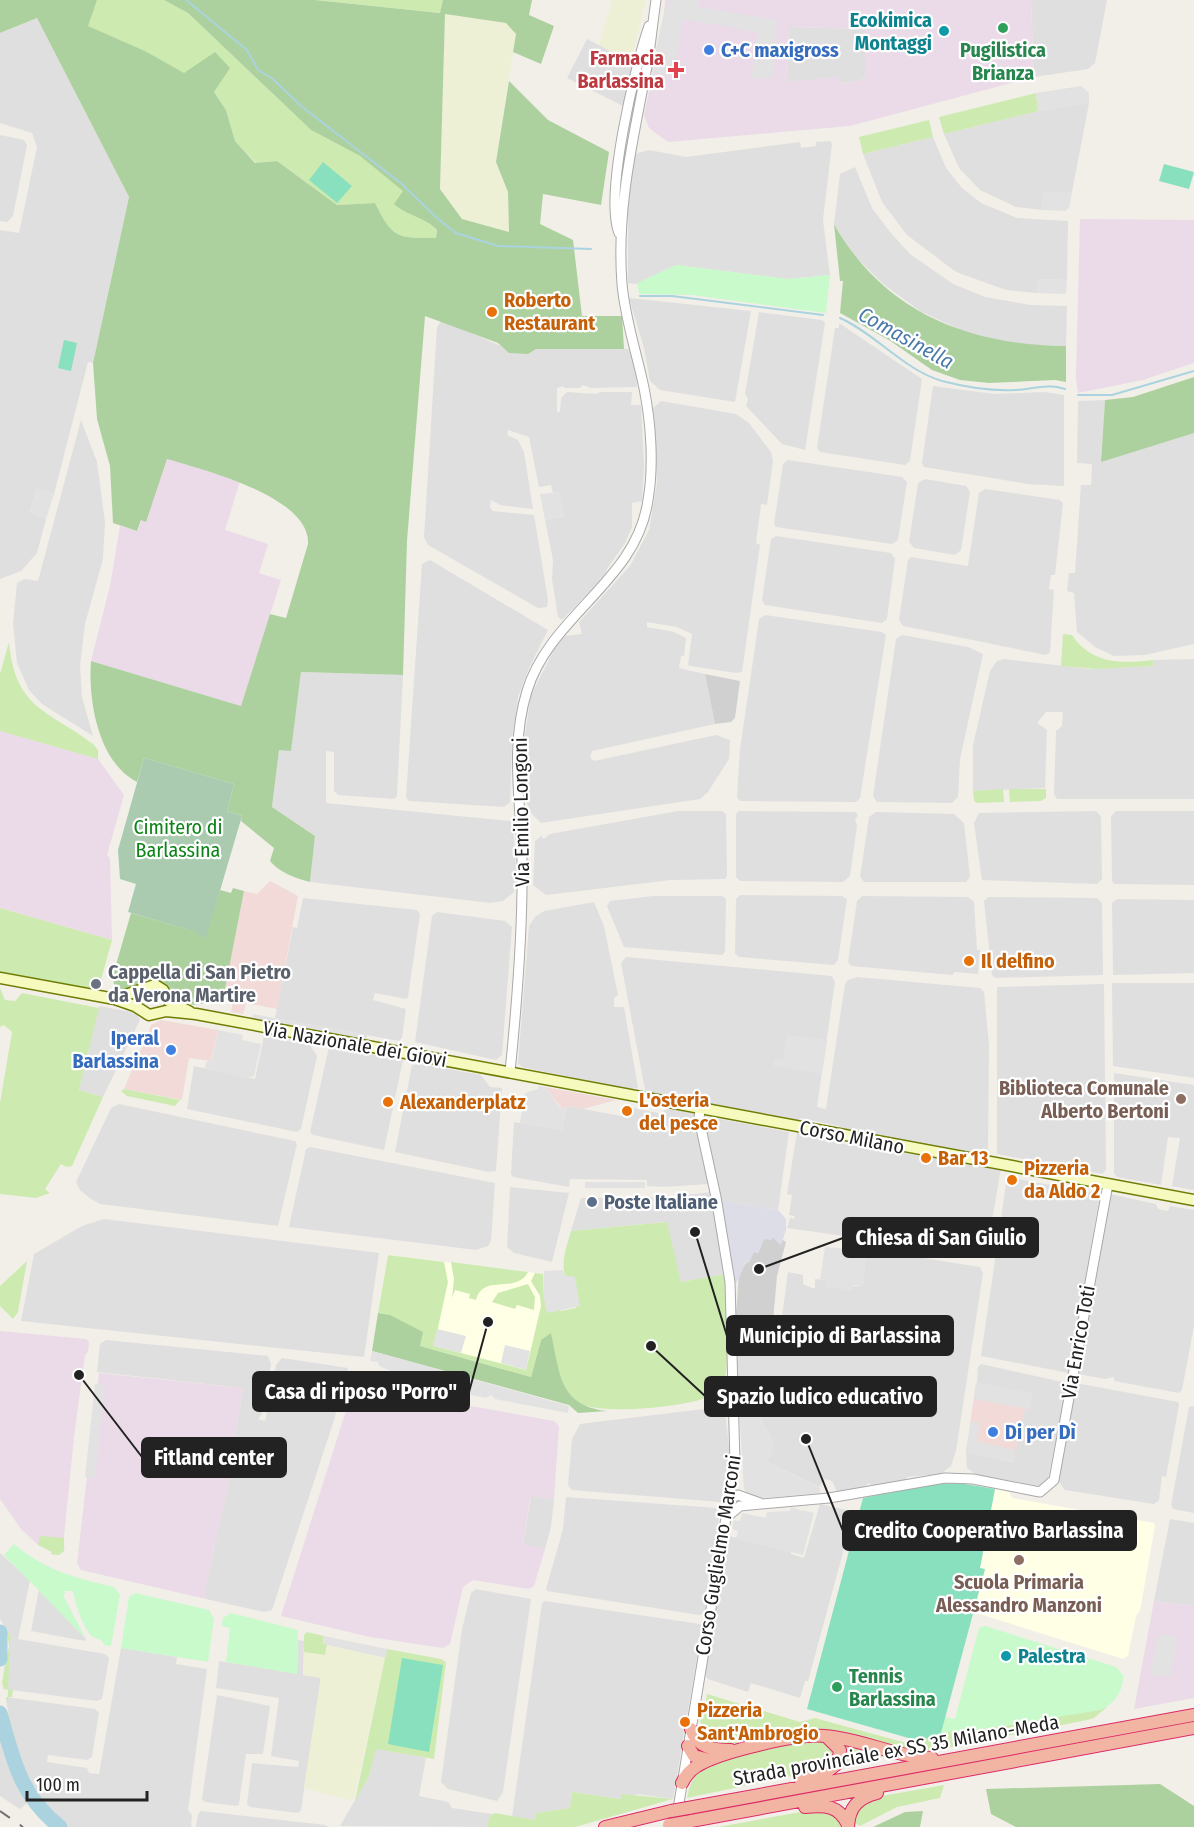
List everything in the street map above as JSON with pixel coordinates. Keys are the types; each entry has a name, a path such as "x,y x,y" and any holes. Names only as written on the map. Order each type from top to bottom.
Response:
{"highway":[{"name":"Strada provinciale ex SS 35 Milano-Meda","path":"605,1827 671,1811 1194,1715"},
{"name":"Strada provinciale ex SS 35 Milano-Meda","path":"673,1825 1194,1728"},
{"path":"691,1729 696,1740 703,1746"},
{"path":"682,1783 691,1770 709,1760 741,1750 823,1735 913,1757 963,1757"},
{"path":"751,1796 784,1783 824,1773 835,1767 840,1758 840,1750 823,1735"},
{"path":"688,1750 703,1746 741,1750"},
{"path":"688,1750 694,1756 709,1760"},
{"path":"848,1826 852,1806 860,1799 939,1775"},
{"path":"753,1810 830,1806 841,1813 848,1826"}],"main road":[{"path":"0,978 109,998"},
{"name":"Via Nazionale dei Giovi","path":"109,998 155,985 169,1001 200,1015"},
{"path":"141,990 137,999 141,1010"},
{"path":"158,1014 165,1007 166,995"},
{"name":"Via Nazionale dei Giovi","path":"109,998 148,1015 166,1011 200,1015 510,1072"},
{"name":"Corso Milano","path":"510,1072 1194,1200"}],"street":[{"name":"Via Emilio Longoni","path":"614,197 632,136 656,0"},
{"name":"Via Emilio Longoni","path":"620,235 615,222 614,197 638,64 654,12"},
{"name":"Via Emilio Longoni","path":"510,1072 522,889 516,786 522,711 529,684 545,653 631,551 642,529 650,490 645,392 624,301 620,235 641,75 638,64"},
{"name":"Corso Guglielmo Marconi","path":"673,1825 688,1750 733,1478 735,1452 730,1282 716,1197 701,1131 700,1109"},
{"name":"Via Enrico Toti","path":"746,1502 766,1503 829,1498 945,1478 973,1479 1040,1492 1054,1480 1108,1184"},
{"path":"733,1478 746,1502"},
{"path":"730,1497 738,1495 746,1502"},
{"path":"726,1518 732,1510 746,1502"}],"shaded area":[{"path":"612,0 646,0 631,61 599,45"},
{"path":"665,0 1031,0 1034,77 850,126 668,142 649,128 644,115 664,19","holes":["789,27 865,29 865,79 840,84 839,77 787,82"]},
{"path":"665,0 698,0 698,7 777,20 773,78 751,79 758,32 683,19 673,76 651,72 665,8 668,8 669,2"},
{"path":"1031,0 1107,0 1095,63 1088,69 1034,77"},
{"path":"445,14 506,23 516,34 496,162 508,192 509,232 462,219 440,189"},
{"path":"37,18 129,197 93,363 88,362 54,494 37,489 30,512 46,519 37,553 21,571 0,579 0,230 19,233 37,147 32,133 0,123 0,33"},
{"path":"789,27 865,29 865,79 839,84 839,78 787,82"},
{"path":"587,39 634,63 625,107 567,78"},
{"path":"1081,86 1089,93 1089,103 1038,111 1036,93"},
{"path":"1089,103 1072,192 1043,193 1042,210 1016,207 980,190 959,168 944,134 1038,111"},
{"path":"0,135 24,140 27,145 13,216 7,222 0,221"},
{"path":"933,137 946,168 962,188 981,203 1017,218 1068,221 1067,280 1038,279 1037,293 1006,290 956,272 907,235 882,202 863,154"},
{"path":"830,141 832,144 823,220 830,275 788,279 676,265 636,284 628,283 628,201 633,158 638,153 649,150 686,157 800,142 801,148 816,146 816,142"},
{"path":"855,167 872,208 890,232 910,254 953,284 985,297 1030,305 1067,306 1066,346 1020,345 969,334 920,311 883,284 852,253 834,224 840,174"},
{"path":"1043,192 1072,192 1069,208 1065,211 1042,210"},
{"path":"1080,219 1194,220 1194,363 1143,380 1078,393 1076,377"},
{"path":"1038,279 1067,280 1066,294 1037,293"},
{"path":"629,298 751,311 735,402 660,390 650,381 644,348"},
{"path":"759,312 822,320 825,323 805,450 782,444 746,406 748,399 745,394"},
{"path":"442,320 496,344 528,354 536,348 629,349 631,356 634,357 637,387 591,388 583,385 580,388 564,388 564,386 557,388 557,412 560,412 561,398 567,392 597,394 600,392 632,392 631,405 641,405 644,465 642,501 632,503 632,527 625,543 607,569 606,575 562,620 558,617 552,579 553,560 545,520 564,516 559,492 553,493 551,485 539,487 529,437 508,430 507,435 518,440 524,452 533,509 500,505 491,500 490,507 493,511 534,515 548,600 547,607 538,608 428,545 424,537 437,327"},
{"path":"839,323 922,379 910,461 905,465 820,452 817,448 835,328 839,328"},
{"path":"933,386 995,394 1044,392 1064,395 1064,486 1028,484 924,467 922,463"},
{"path":"1105,400 1101,461 1194,433 1194,644 1145,655 1114,656 1095,647 1077,632 1074,593 1067,591 1069,573 1075,573 1081,485 1091,485 1092,464 1077,463 1078,401"},
{"path":"661,401 736,414 749,423 771,452 773,461 767,505 761,504 756,543 760,545 742,672 688,665 692,634 677,627 647,622 647,627 674,632 686,638 684,656 681,656 679,668 705,674 715,724 592,751 590,757 594,761 716,735 730,740 729,759 708,792 700,799 541,823 531,813 522,791 522,754 531,695 555,648 565,636 582,634 579,622 630,566 649,530 657,483 653,408"},
{"path":"81,420 97,462 105,522 103,559 85,624 80,666 82,697 93,736 42,704 29,690 17,663 13,623 17,583 25,579 38,581"},
{"path":"167,458 240,481 225,530 268,544 259,573 281,580 241,706 91,661 110,586 120,526 137,531"},
{"path":"788,460 902,477 907,482 898,540 892,544 776,527 774,524 783,464"},
{"path":"925,479 966,486 970,492 961,550 955,555 914,548 909,542 918,483"},
{"path":"37,489 54,494 46,519 30,513"},
{"path":"985,489 1060,500 1063,503 1055,575 1051,575 1049,589 1054,590 1050,652 1046,655 903,626 899,620 908,560 911,557 968,566 979,493"},
{"path":"560,492 564,516 545,520 540,494"},
{"path":"776,536 891,553 895,559 887,619 882,623 765,605 762,600 771,539"},
{"path":"430,560 548,630 518,697 512,740 510,802 504,807 409,801 406,797 422,564"},
{"path":"765,615 882,632 886,635 860,798 856,802 740,801 737,798 740,749 759,619"},
{"path":"902,635 968,647 983,654 960,759 958,797 952,803 877,802 873,796 896,639"},
{"path":"1004,659 1090,669 1153,666 1153,660 1194,659 1194,799 1057,799 1054,794 1056,731 1062,726 1063,712 1046,712 1037,723 1047,730 1045,788 973,791 973,745 990,671 997,661"},
{"path":"301,672 403,675 397,796 394,799 338,795 334,791 334,752 326,751 326,803 510,821 513,824 516,869 514,892 503,901 491,903 310,882 315,836 272,807 279,749 291,750"},
{"path":"705,674 740,681 735,718 731,722 715,724"},
{"path":"0,731 98,759 124,795 107,855 110,858 112,940 0,908"},
{"path":"678,811 722,811 726,814 727,876 725,879 671,880 546,895 533,885 535,841 541,836 544,839 550,834"},
{"path":"739,811 855,812 858,815 855,820 857,826 850,876 843,882 740,881 736,877 736,814"},
{"path":"1096,811 1101,816 1102,879 1097,884 982,880 974,823 979,813"},
{"path":"1116,811 1194,811 1194,885 1114,884 1112,881 1111,816"},
{"path":"876,812 954,814 964,823 970,877 966,882 864,882 860,877 869,817"},
{"path":"270,881 298,896 277,1009 246,1003 243,1014 231,1012 233,1001 223,999 244,891 257,894"},
{"path":"740,895 842,896 847,899 838,960 834,965 739,957 735,953 736,899"},
{"path":"653,896 722,896 726,899 725,952 722,955 624,947 607,906 610,901"},
{"path":"862,896 968,897 974,902 977,950 980,950 978,974 954,972 953,975 851,966 848,962 857,901"},
{"path":"988,897 1097,898 1102,903 1103,975 995,978 992,975 984,901"},
{"path":"303,898 417,910 420,914 408,997 406,999 375,993 373,1000 406,1009 402,1038 399,1041 275,1018 293,927 297,928"},
{"path":"1117,899 1194,900 1194,973 1113,975 1112,903"},
{"path":"594,902 604,926 618,995 614,998 614,1007 624,1007 638,1088 628,1089 522,1067 518,1063 529,926 535,917 544,911"},
{"path":"437,912 505,921 512,927 502,1055 496,1060 415,1042 432,916"},
{"path":"626,957 832,976 835,982 817,1107 826,1109 845,984 848,980 857,977 980,988 984,992 989,1045 988,1150 982,1155 839,1129 839,1126 800,1118 798,1122 646,1095 621,963"},
{"path":"1112,983 1194,983 1194,1078 1113,1066"},
{"path":"1104,984 1106,1170 1102,1174 997,1154 997,987"},
{"path":"99,1006 136,1013 140,1020 103,1097 79,1090"},
{"path":"253,1014 367,1035 366,1041 252,1020"},
{"path":"161,1020 218,1030 211,1061 189,1058 182,1100 124,1089 151,1025"},
{"path":"218,1030 243,1035 242,1040 261,1044 254,1076 246,1078 205,1068 206,1062 212,1060"},
{"path":"786,1035 827,1040 822,1074 773,1066 774,1059 783,1060"},
{"path":"264,1036 310,1045 317,1056 301,1129 297,1132 187,1109 194,1066 255,1079"},
{"path":"329,1047 403,1060 384,1150 313,1135 310,1132"},
{"path":"421,1064 481,1075 490,1087 502,1088 496,1171 489,1172 395,1152 412,1065"},
{"path":"1114,1073 1194,1085 1194,1190 1172,1186 1180,1138 1168,1137 1161,1185 1117,1177 1114,1173"},
{"path":"538,1086 545,1087 560,1108 566,1109 562,1130 520,1123 525,1093 538,1089"},
{"path":"545,1087 616,1100 583,1109 567,1106 566,1109 561,1108"},
{"path":"119,1104 295,1141 297,1144 278,1226 100,1204 91,1199 80,1190 76,1182 111,1108"},
{"path":"567,1106 621,1116 624,1106 663,1114 665,1109 695,1112 710,1184 663,1187 647,1186 647,1180 570,1179 569,1187 513,1177 511,1174 514,1122 562,1130"},
{"path":"703,1116 789,1132 778,1210 722,1201 719,1198"},
{"path":"797,1132 843,1144 1001,1168 986,1256 787,1228 790,1218 794,1219 795,1216 789,1215 792,1195 787,1194"},
{"path":"310,1147 495,1183 491,1241 488,1246 476,1250 289,1227 306,1149"},
{"path":"1007,1177 1100,1194 1069,1373 981,1356"},
{"path":"585,1182 645,1182 645,1188 585,1188"},
{"path":"510,1187 569,1193 552,1262 514,1253 507,1247"},
{"path":"712,1192 726,1274 681,1282 666,1222 571,1231 581,1198 665,1197"},
{"path":"1110,1194 1156,1204 1158,1209 1168,1211 1170,1206 1194,1210 1194,1326 1182,1390 1179,1393 1114,1381 1114,1377 1105,1379 1078,1374"},
{"path":"719,1198 723,1201 778,1210 786,1219 786,1230 781,1245 773,1237 771,1240 764,1239 758,1253 754,1252 749,1263 746,1262 737,1282 726,1282"},
{"path":"104,1219 379,1253 364,1357 21,1321 34,1254 82,1226"},
{"path":"773,1237 780,1244 783,1240 786,1242 777,1276 773,1321 736,1315 739,1273 754,1252 758,1253 764,1239"},
{"path":"825,1247 867,1250 862,1286 854,1285 853,1291 825,1287 825,1280 820,1279"},
{"path":"867,1249 980,1267 983,1273 956,1451 951,1466 941,1474 907,1477 906,1480 873,1486 869,1483 863,1487 837,1492 832,1481 825,1479 819,1487 767,1462 774,1445 758,1412 753,1386 738,1387 736,1315 773,1321 771,1346 778,1347 788,1272 803,1275 803,1284 812,1288 815,1288 815,1279 826,1280 825,1287 862,1286"},
{"path":"388,1255 543,1274 543,1294 551,1333 531,1377 420,1346 390,1315 378,1313"},
{"path":"563,1270 564,1275 575,1277 580,1306 547,1313 543,1294 544,1271"},
{"path":"437,1329 466,1336 461,1353 433,1346"},
{"path":"0,1331 86,1339 89,1342 88,1352 85,1355 74,1437 63,1546 65,1548 59,1555 51,1554 52,1552 38,1545 21,1529 0,1499"},
{"path":"106,1340 268,1356 271,1364 262,1414 258,1419 265,1421 276,1365 282,1358 348,1368 334,1420 272,1610 264,1612 206,1599 206,1584 226,1495 243,1388 97,1372 100,1344"},
{"path":"505,1345 530,1351 526,1370 501,1363"},
{"path":"372,1351 569,1406 568,1413 495,1399 491,1395 486,1398 425,1385 379,1366 378,1362 370,1361"},
{"path":"981,1364 1067,1383 1048,1479 1040,1486 977,1475 967,1468 966,1452 1012,1462 1025,1408 1032,1394 977,1383 978,1367"},
{"path":"99,1373 243,1388 226,1495 206,1584 206,1599 81,1570 77,1563"},
{"path":"355,1382 376,1387 376,1389 554,1421 559,1426 554,1499 531,1496 530,1499 523,1544 545,1549 534,1586 529,1589 473,1580 463,1587 450,1644 443,1648 370,1637 281,1616"},
{"path":"976,1383 1033,1394 1030,1409 1025,1408 1013,1462 966,1452"},
{"path":"976,1383 1033,1394 1030,1409 979,1400 974,1397"},
{"path":"1076,1383 1178,1402 1166,1477 1162,1476 1159,1500 1154,1504 1065,1490 1058,1480"},
{"path":"95,1384 105,1385 95,1478 85,1477"},
{"path":"753,1386 758,1412 774,1444 773,1453 767,1462 820,1488 820,1493 761,1498 749,1495 744,1489 738,1387"},
{"path":"1194,1406 1194,1513 1173,1509 1171,1505 1189,1407"},
{"path":"712,1408 725,1412 731,1467 724,1499 720,1502 572,1490 568,1485 572,1439 580,1424"},
{"path":"971,1421 980,1423 977,1441 1015,1450 1013,1462 966,1452"},
{"path":"995,1489 1009,1492 1012,1498 1154,1523 1140,1611 1136,1616 1128,1656 1123,1659 973,1612 985,1570 980,1568"},
{"path":"531,1496 554,1499 551,1527 545,1549 523,1545"},
{"path":"566,1497 717,1508 720,1512 705,1613 699,1615 547,1591 563,1529"},
{"path":"820,1504 854,1512 808,1681 805,1681 800,1698 751,1683 748,1692 708,1679 705,1675 729,1536 791,1552 791,1554 804,1558"},
{"path":"791,1507 800,1510 799,1515 801,1510 814,1513 803,1555 736,1538 738,1531 732,1529 734,1520 740,1521 742,1513 766,1518 767,1512 790,1511"},
{"path":"1170,1519 1194,1523 1194,1606 1154,1601"},
{"path":"0,1553 30,1580 18,1639 105,1654 109,1658 102,1699 97,1701 3,1689 4,1669 11,1637 0,1619"},
{"path":"39,1589 86,1639 85,1641 31,1631"},
{"path":"476,1589 531,1599 503,1792 497,1801 448,1789 441,1782 462,1629 471,1593"},
{"path":"545,1601 700,1624 702,1627 673,1799 638,1794 622,1799 572,1792 570,1808 537,1813 535,1820 510,1827 340,1826 369,1776 376,1748 426,1758 419,1796 448,1802 452,1808 512,1817 542,1603"},
{"path":"1154,1601 1194,1606 1194,1698 1134,1709"},
{"path":"1164,1634 1177,1636 1171,1677 1151,1675 1156,1639"},
{"path":"324,1636 387,1649 386,1658 323,1644"},
{"path":"298,1640 304,1641 303,1674 321,1677 301,1810 298,1813 250,1807 247,1804 252,1763 298,1767 299,1761 271,1756 279,1698 216,1688 219,1661 297,1673"},
{"path":"327,1644 386,1658 353,1801 304,1788 321,1678 303,1675 304,1652 325,1655"},
{"path":"121,1648 177,1657 176,1664 207,1669 188,1810 192,1815 191,1827 67,1827 45,1807 26,1781 10,1725 6,1697 95,1709 99,1713 92,1757 87,1760 48,1755 47,1762 87,1768 89,1773 99,1774"},
{"path":"217,1695 270,1706 263,1754 246,1754 237,1806 205,1802 202,1799"},
{"path":"0,1730 16,1781 27,1803 20,1809 0,1796"},
{"path":"201,1811 328,1827 196,1827 198,1814"}],"green space":[{"path":"0,0 97,0 88,26 145,51 184,73 215,52 230,68 214,92 226,110 235,141 255,163 277,161 337,205 375,203 392,230 404,236 436,238 437,230 394,204 403,191 360,156 311,130 188,13 164,0 315,0 440,13 443,0 532,0 529,15 554,26 541,64 513,52 516,34 506,23 445,14 440,189 462,219 509,232 508,192 496,162 509,81 548,120 609,152 601,205 543,194 540,224 573,240 582,316 622,316 624,349 536,349 528,354 509,353 498,343 425,316 407,541 403,675 301,672 291,751 279,750 272,807 315,836 310,882 278,869 270,861 274,848 241,821 242,816 227,811 234,784 144,758 137,782 124,773 113,760 98,729 91,694 91,661 241,706 270,614 286,618 308,544 304,527 292,512 274,499 229,478 167,459 146,522 141,520 137,531 113,523 110,466 97,419 93,363 129,197 37,18 0,33"},
{"path":"97,0 164,0 188,13 311,130 360,156 404,191 395,204 437,230 436,238 413,238 398,234 387,224 375,203 337,205 277,161 256,163 235,141 226,110 214,92 145,51 87,26"},
{"path":"315,0 443,0 441,13"},
{"path":"1036,93 1038,111 944,134 939,117"},
{"path":"929,120 933,137 863,154 859,137"},
{"path":"323,162 352,186 337,203 309,180"},
{"path":"1164,164 1194,172 1189,189 1159,181"},
{"path":"834,224 854,255 878,280 904,301 932,318 996,339 1066,346 1066,382 1055,380 989,383 960,380 932,370 889,340 840,313 843,281 840,281"},
{"path":"676,265 788,279 830,275 826,313 691,295 639,294 637,283"},
{"path":"64,340 77,343 71,371 58,368"},
{"path":"1194,377 1194,433 1101,462 1105,400 1133,397"},
{"path":"1063,634 1072,635 1088,652 1098,657 1130,662 1153,660 1153,666 1097,669 1061,666"},
{"path":"9,642 12,664 26,695 48,714 93,744 98,750 98,759 0,731 0,674"},
{"name":"Cimitero di Barlassina","path":"144,758 234,784 227,811 242,816 206,938 197,935 197,932 128,912 136,884 120,879 118,850"},
{"path":"1003,789 1004,802 977,803 974,801 973,791"},
{"path":"1009,789 1046,789 1046,798 1041,801 1010,802"},
{"path":"233,888 244,891 223,999 196,1005 189,1004 176,999 153,980 125,991 114,985 113,975 131,913 198,932 205,937 220,890 231,893"},
{"path":"0,908 112,940 99,987 96,990 0,972"},
{"path":"0,988 5,1000 15,1001 22,993 99,1008 79,1090 103,1097 72,1166 66,1167 61,1164 45,1189 50,1193 36,1198 0,1194 0,1103 12,1032 4,1025 0,1027"},
{"path":"124,1089 180,1100 175,1106 127,1096 121,1091"},
{"path":"667,1222 681,1282 726,1274 725,1379 714,1394 704,1399 645,1408 586,1406 576,1401 561,1379 551,1334 541,1340 531,1377 420,1346 390,1315 378,1313 388,1255 444,1262 448,1282 434,1346 526,1370 541,1306 540,1296 531,1281 535,1273 543,1274 543,1294 561,1311 576,1308 564,1270 565,1254 571,1231"},
{"path":"27,1261 18,1312 13,1319 0,1306 0,1286"},
{"path":"451,1262 528,1272 523,1279 516,1282 485,1287 476,1300 469,1298 470,1294 455,1290 452,1298 454,1279"},
{"path":"528,1284 535,1297 534,1310 517,1305 515,1309 492,1302 498,1293"},
{"path":"378,1313 390,1315 423,1332 420,1346 531,1377 541,1340 551,1333 560,1374 571,1395 591,1408 607,1411 578,1413 569,1405 372,1351"},
{"path":"937,1483 965,1484 995,1489 980,1568 985,1569 941,1733 919,1741 807,1709 863,1498"},
{"path":"40,1536 64,1538 64,1551 59,1555 51,1554 52,1552 38,1545"},
{"path":"14,1544 49,1567 114,1587 120,1595 111,1646 104,1645 101,1640 89,1633 80,1616 73,1591 65,1591 64,1597 86,1639 4,1555"},
{"path":"135,1593 209,1610 214,1619 208,1662 121,1648 129,1597"},
{"path":"231,1613 298,1630 297,1674 226,1662 230,1628 222,1626 223,1618"},
{"path":"2,1622 11,1637 9,1647 7,1634"},
{"path":"985,1626 1116,1667 1123,1675 1120,1691 1110,1705 1100,1710 1004,1726 941,1733 945,1717 955,1719 979,1628"},
{"path":"307,1632 324,1636 323,1643 327,1644 325,1655 304,1652 304,1635"},
{"path":"9,1647 8,1689 4,1689 2,1683"},
{"path":"387,1649 441,1659 446,1662 434,1759 376,1749 369,1776 355,1801"},
{"path":"402,1658 443,1665 429,1752 388,1744"},
{"path":"8,1689 13,1690 12,1697 8,1697"},
{"path":"707,1694 800,1722 815,1718 910,1744 912,1740 919,1741 941,1733 1004,1726 1107,1707 1094,1718 1087,1720 920,1752 869,1743 764,1740 716,1745 702,1737 700,1717 704,1715"},
{"path":"816,1740 832,1744 836,1759 820,1770 687,1798 698,1773 721,1761"},
{"path":"842,1742 887,1756 844,1765"},
{"path":"1160,1784 1194,1806 1194,1827 1016,1827 991,1814 986,1789"},
{"path":"944,1785 940,1798 897,1807 860,1826 854,1823 855,1809 876,1797"},
{"path":"572,1792 621,1799 622,1794 673,1799 575,1827 487,1827 490,1816 495,1813 535,1820 536,1813 570,1808"},
{"path":"817,1809 836,1816 842,1827 718,1827"},
{"path":"923,1811 920,1827 873,1827 905,1812"}],"waterway":[{"path":"186,0 247,50 258,70 273,79 301,106 402,184 456,233 498,246 591,249"},
{"name":"Comasinella","path":"640,296 672,296 823,315"},
{"name":"Comasinella","path":"840,318 866,333 915,369 942,381 997,390 1046,386 1065,389"},
{"name":"Comasinella","path":"1078,395 1112,395 1194,371"},
{"path":"0,1632 0,1659"},
{"path":"0,1713 20,1776 36,1803 60,1827"}],"railway":[{"path":"0,1811 23,1827"}],"place":[{"name":"Pugilistica Brianza","path":"1003,28"},
{"name":"Ecokimica Montaggi","path":"944,31"},
{"name":"C+C maxigross","path":"709,50"},
{"name":"Farmacia Barlassina","path":"676,70"},
{"name":"Roberto Restaurant","path":"492,312"},
{"name":"Il delfino","path":"969,961"},
{"name":"Cappella di San Pietro da Verona Martire","path":"96,984"},
{"name":"Iperal Barlassina","path":"171,1050"},
{"name":"Biblioteca Comunale Alberto Bertoni","path":"1181,1099"},
{"name":"Alexanderplatz","path":"388,1102"},
{"name":"L'osteria del pesce","path":"627,1111"},
{"name":"Bar 13","path":"926,1158"},
{"name":"Pizzeria da Aldo 2","path":"1012,1180"},
{"name":"Poste Italiane","path":"592,1202"},
{"name":"Municipio di Barlassina","path":"695,1232"},
{"name":"Chiesa di San Giulio","path":"759,1269"},
{"name":"Casa di riposo \"Porro\"","path":"488,1322"},
{"name":"Spazio ludico educativo","path":"651,1346"},
{"name":"Fitland center","path":"79,1375"},
{"name":"Di per Dì","path":"993,1432"},
{"name":"Credito Cooperativo Barlassina","path":"806,1439"},
{"name":"Scuola Primaria Alessandro Manzoni","path":"1019,1560"},
{"name":"Palestra","path":"1006,1656"},
{"name":"Tennis Barlassina","path":"837,1687"},
{"name":"Pizzeria Sant'Ambrogio","path":"685,1722"}]}
